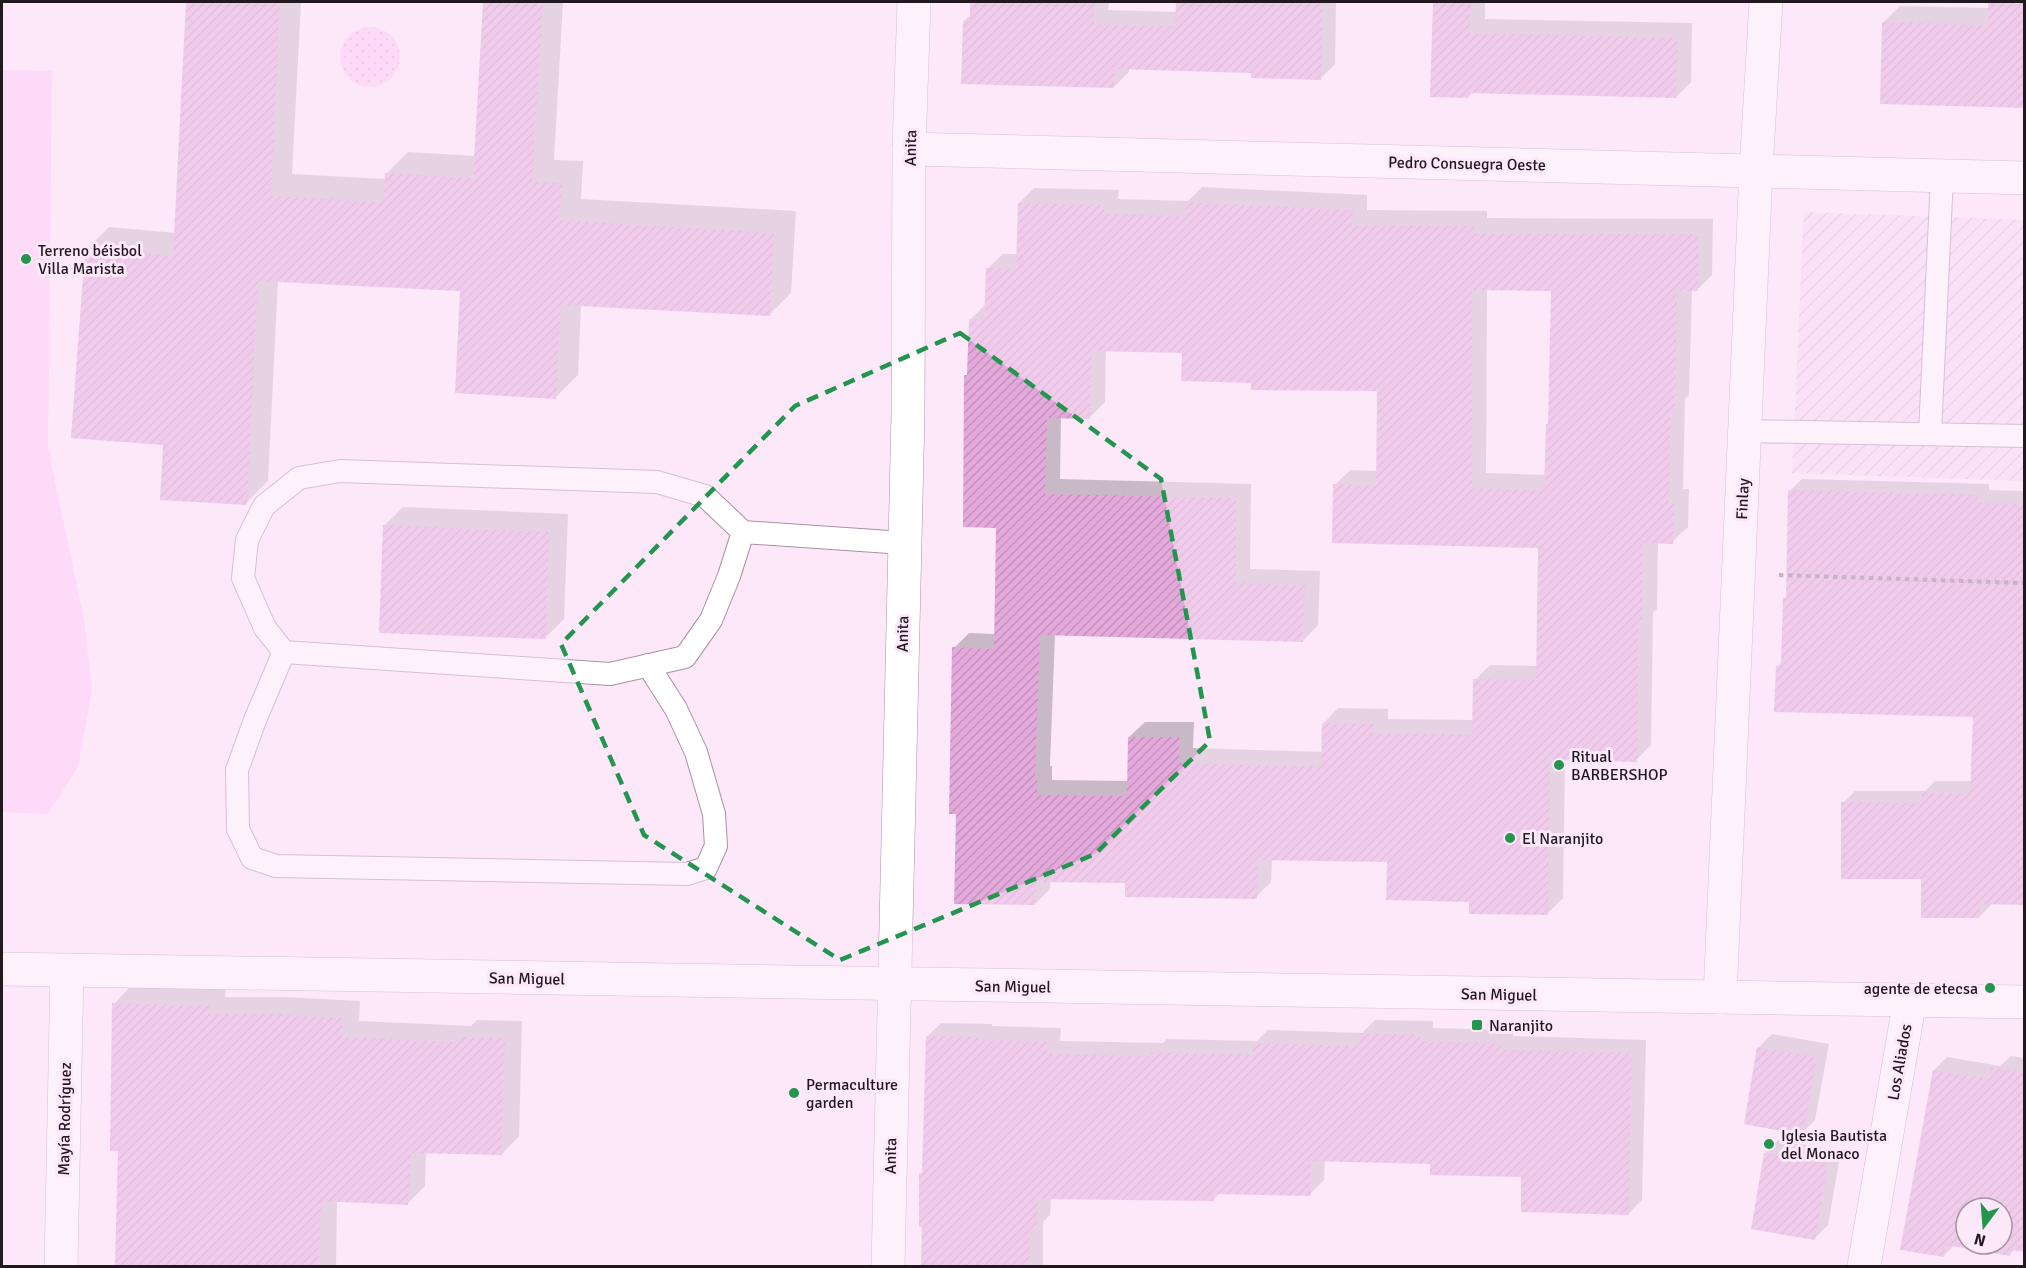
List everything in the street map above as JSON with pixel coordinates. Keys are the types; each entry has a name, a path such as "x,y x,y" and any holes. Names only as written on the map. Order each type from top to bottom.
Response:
{"street":[{"name":"Anita","path":"888,1266 908,414 909,149 914,2"},
{"name":"Finlay","path":"1720,997 1756,170 1767,2"},
{"name":"Pedro Consuegra Oeste","path":"909,149 2025,178"},
{"name":"San Miguel","path":"2,969 2025,1002"},
{"name":"Mayía Rodríguez","path":"61,1266 67,971"},
{"name":"Los Aliados","path":"1864,1266 1910,1000"}],"lane":[{"path":"1930,434 1942,176"},
{"path":"1745,431 2025,436"},
{"path":"742,532 729,576 711,620 685,657 610,674 284,652 265,628 243,578 246,540 264,506 299,478 340,471 657,482 705,496 742,532 904,543"},
{"path":"284,652 237,770 238,829 252,858 276,866 687,874 706,868 716,846 714,814 696,752 676,709 648,666"}],"path":[{"path":"1739,574 2025,583"}],"highlighted area":[{"path":"960,333 1161,479 1210,741 1095,854 840,960 644,835 561,644 795,406"}],"shaded area":[{"path":"370,27 387,32 395,40 400,57 395,74 387,82 370,87 353,82 345,74 340,57 345,40 353,32"},
{"name":"Terreno béisbol Villa Marista","path":"2,70 52,71 48,448 84,619 92,690 78,767 48,814 2,812"},
{"path":"1804,212 2024,220 2024,481 1792,473"}],"building":[{"path":"186,2 280,2 271,196 383,202 385,173 473,178 483,2 543,2 532,182 562,183 559,220 774,233 770,316 561,305 556,399 455,393 460,291 258,281 247,505 160,500 163,445 71,438 85,249 173,256"},
{"path":"970,2 1094,2 1094,24 1175,26 1176,2 1322,2 1321,80 1251,78 1251,73 1115,69 1114,88 961,84 963,21 970,21"},
{"path":"1433,2 1471,2 1470,33 1677,38 1676,98 1469,93 1468,98 1430,97"},
{"path":"1988,2 2025,2 2025,108 1880,104 1882,22 1988,25"},
{"path":"1185,202 1353,210 1352,225 1473,226 1473,233 1698,234 1698,291 1677,291 1675,412 1671,412 1668,504 1674,504 1673,544 1643,543 1637,762 1550,760 1548,915 1469,914 1469,902 1386,900 1387,862 1257,860 1257,899 1125,897 1125,883 1036,882 1035,905 954,904 956,814 949,814 952,647 994,649 996,528 963,527 964,375 967,375 969,319 984,320 986,268 1016,269 1018,203 1104,205 1104,214 1185,216","holes":["1472,290 1551,291 1544,490 1472,488","1092,351 1182,353 1181,381 1251,383 1251,390 1377,391 1376,486 1333,484 1332,543 1538,548 1536,680 1473,679 1472,735 1373,733 1374,724 1322,723 1321,767 1179,763 1179,737 1128,737 1127,796 1037,795 1037,780 1035,780 1040,635 1303,642 1305,585 1236,583 1236,498 1045,494 1047,418 1090,419"]},
{"path":"1788,490 1978,495 1977,503 2025,504 2025,905 1980,904 1979,918 1921,918 1921,879 1841,879 1841,802 1922,803 1922,792 1970,793 1973,717 1774,712 1776,666 1781,666 1783,598 1786,598"},
{"path":"383,525 549,532 546,639 379,633"},
{"path":"112,1003 209,1006 209,1014 343,1018 342,1037 458,1042 458,1037 505,1038 502,1155 411,1153 408,1205 321,1201 319,1266 115,1266 118,1151 110,1151"},
{"path":"1360,1033 1420,1035 1420,1041 1500,1044 1500,1050 1632,1053 1629,1215 1521,1212 1521,1177 1430,1175 1430,1164 1311,1161 1311,1196 1214,1194 1214,1201 1038,1199 1037,1230 1030,1230 1029,1266 921,1266 922,1227 919,1227 919,1173 922,1173 926,1036 978,1037 978,1040 1047,1041 1047,1054 1151,1056 1151,1052 1253,1055 1253,1043 1359,1046"},
{"path":"1757,1047 1817,1057 1803,1135 1744,1124"},
{"path":"1991,1067 2025,1073 2025,1252 2014,1250 2014,1196 1954,1196 1954,1246 1946,1245 1944,1257 1900,1250 1933,1070 1989,1079"},
{"path":"1764,1153 1828,1164 1815,1240 1751,1229"}],"place":[{"name":"Terreno béisbol Villa Marista","path":"26,259"},
{"name":"Ritual BARBERSHOP","path":"1559,765"},
{"name":"El Naranjito","path":"1510,838"},
{"name":"agente de etecsa","path":"1990,988"},
{"name":"Naranjito","path":"1477,1025"},
{"name":"Permaculture garden","path":"794,1093"},
{"name":"Iglesia Bautista del Monaco","path":"1769,1144"}]}
